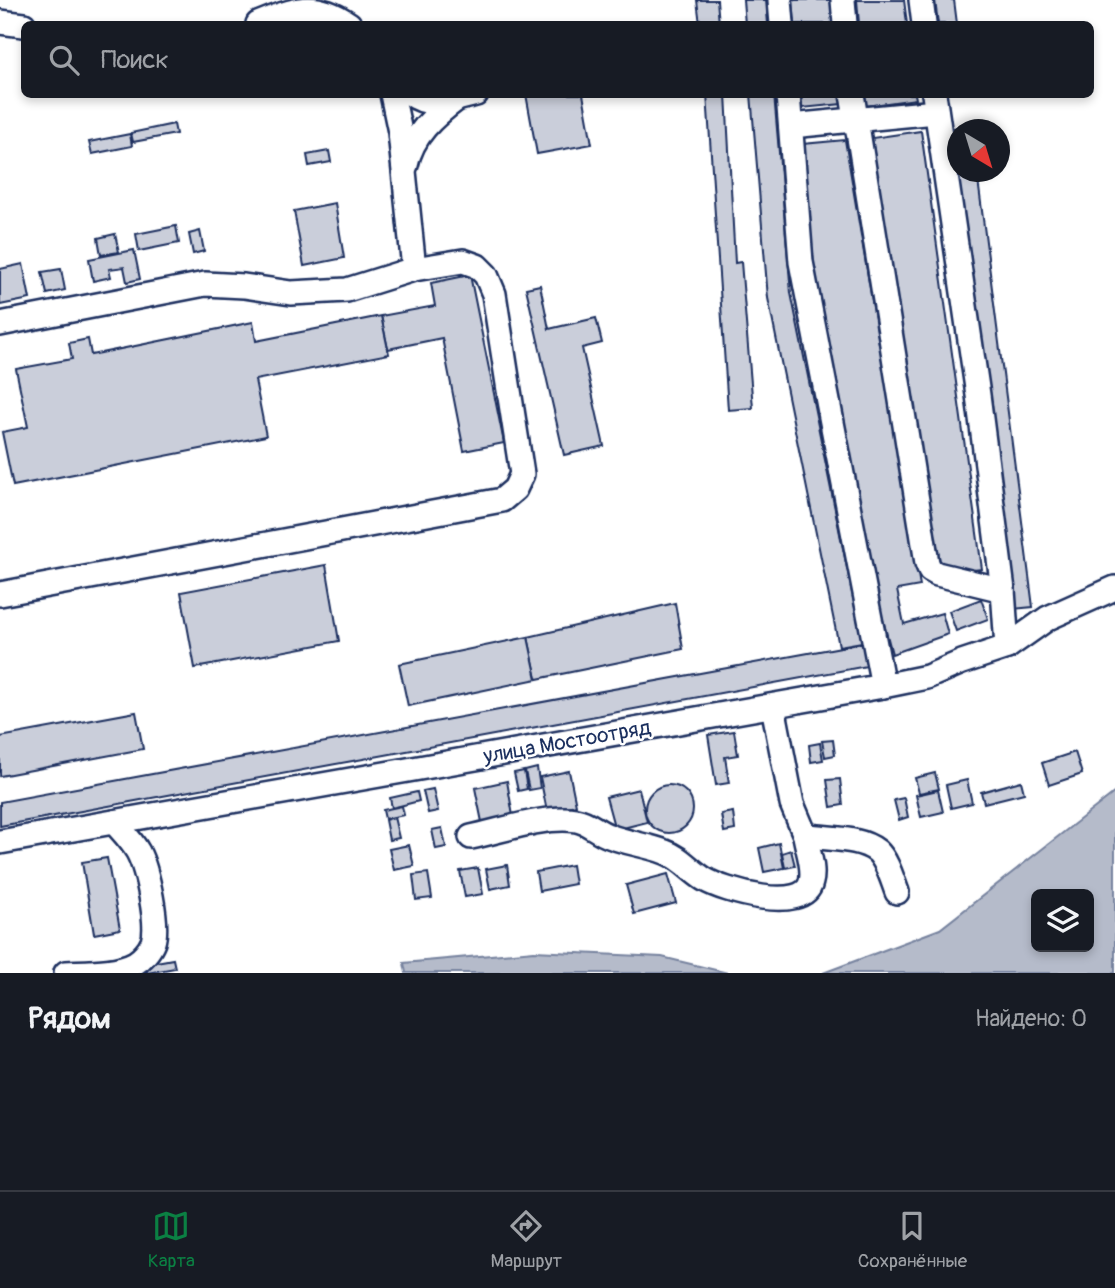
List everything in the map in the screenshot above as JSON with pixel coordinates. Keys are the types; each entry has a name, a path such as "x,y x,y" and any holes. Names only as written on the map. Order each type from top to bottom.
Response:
{"street":[{"path":"780,0 782,21"},
{"path":"843,0 845,21"},
{"path":"921,0 924,21"},
{"path":"265,21 290,11 315,8 334,14 344,21"},
{"path":"0,22 21,25"},
{"path":"393,98 400,132 414,269"},
{"path":"415,98 435,103 458,98"},
{"path":"404,174 408,152 417,137 434,116 464,98"},
{"path":"788,98 802,262 883,686"},
{"path":"852,98 927,563 930,570 937,574 1003,590"},
{"path":"791,126 854,120 935,103 978,395 1003,590 1007,647"},
{"path":"0,324 205,284 291,293 347,290 414,269 463,261 477,266 486,275 494,294 522,474 515,489 502,500 0,594"},
{"name":"улица Мостоотряд","path":"0,842 927,677 1007,647 1048,618 1115,588"},
{"path":"471,837 550,820 586,822 605,835 667,852 704,879 724,889 752,896 789,899 805,893 811,883 811,869 805,835 792,804 772,706"},
{"path":"66,973 116,970 133,965 144,956 153,942 154,917 143,864 137,850 114,822"},
{"path":"805,835 856,841 877,852 888,868 897,892"}],"water":[{"path":"1115,792 1115,973 823,973 940,929"},
{"path":"534,951 662,957 728,973 406,973 404,963"}],"building":[{"path":"697,0 717,0 719,21 700,21"},
{"path":"743,0 766,0 768,21 745,21"},
{"path":"793,0 833,0 835,21 795,21"},
{"path":"857,0 904,0 907,21 859,21"},
{"path":"935,0 954,0 957,21 938,21"},
{"path":"527,98 584,98 592,144 537,154"},
{"path":"707,98 726,98 735,263 741,262 753,408 728,410"},
{"path":"751,98 774,98 791,293 862,642 839,646 768,298"},
{"path":"801,98 841,98 842,104 802,108"},
{"path":"865,98 916,99 866,106"},
{"path":"174,124 176,134 133,142 131,133"},
{"path":"921,131 982,569 964,571 941,568 897,318 872,138"},
{"path":"130,134 132,146 92,154 89,142"},
{"path":"845,140 920,586 897,590 904,624 942,613 948,634 892,654 881,612 814,267 803,144"},
{"path":"329,151 331,162 309,166 307,155"},
{"path":"959,182 978,182 1033,607 1013,609"},
{"path":"335,203 344,258 304,266 294,211"},
{"path":"176,226 179,243 139,251 136,234"},
{"path":"200,231 204,251 193,254 189,234"},
{"path":"115,234 119,252 101,255 98,238"},
{"path":"134,250 140,279 127,282 124,267 109,269 111,277 93,281 89,259"},
{"path":"23,264 30,299 0,305 0,269"},
{"path":"61,269 65,290 47,294 42,272"},
{"path":"470,275 504,443 464,451 442,338 388,349 381,316 435,306 431,283"},
{"path":"540,285 549,329 596,318 602,343 582,348 604,446 564,455 526,288"},
{"path":"381,316 389,354 255,380 266,436 13,486 2,432 28,427 16,369 72,359 69,343 88,339 91,355 253,322 256,341"},
{"path":"326,565 339,641 195,668 181,592"},
{"path":"981,599 988,619 956,631 949,611"},
{"path":"675,603 683,649 537,679 528,637"},
{"path":"528,637 537,679 408,706 399,664"},
{"path":"863,643 867,666 0,826 0,802"},
{"path":"136,712 143,749 0,776 0,737"},
{"path":"734,731 738,755 725,757 729,783 716,785 708,735"},
{"path":"833,740 835,755 825,757 822,741"},
{"path":"820,743 823,760 811,762 809,745"},
{"path":"1075,752 1082,774 1049,785 1042,763"},
{"path":"537,768 540,788 529,790 525,771"},
{"path":"524,771 527,789 518,791 514,773"},
{"path":"569,771 576,805 547,811 540,777"},
{"path":"935,773 939,789 919,793 915,778"},
{"path":"840,779 843,805 831,807 827,780"},
{"path":"967,780 972,803 951,808 946,785"},
{"path":"507,781 513,816 482,822 475,788"},
{"path":"1021,781 1024,793 984,803 981,792"},
{"path":"669,785 686,792 693,809 686,826 669,833 652,826 645,809 652,792"},
{"path":"433,789 438,811 428,813 423,791"},
{"path":"639,789 647,822 615,830 606,797"},
{"path":"938,790 943,812 921,817 916,795"},
{"path":"417,792 419,801 392,808 390,798"},
{"path":"904,798 908,817 899,820 894,800"},
{"path":"402,806 404,815 385,819 383,810"},
{"path":"733,812 735,830 724,832 721,814"},
{"path":"394,817 399,838 389,840 385,820"},
{"path":"442,828 446,847 436,849 432,830"},
{"path":"779,843 784,868 764,872 759,848"},
{"path":"409,845 414,866 394,870 389,849"},
{"path":"791,850 795,866 785,868 782,853"},
{"path":"107,858 120,929 94,934 82,862"},
{"path":"507,865 510,885 490,889 486,869"},
{"path":"572,865 575,884 539,891 536,872"},
{"path":"478,868 483,894 465,897 460,871"},
{"path":"428,873 432,898 416,900 413,875"},
{"path":"668,874 676,903 634,914 626,885"},
{"path":"173,959 175,968 147,973 145,964"}]}
